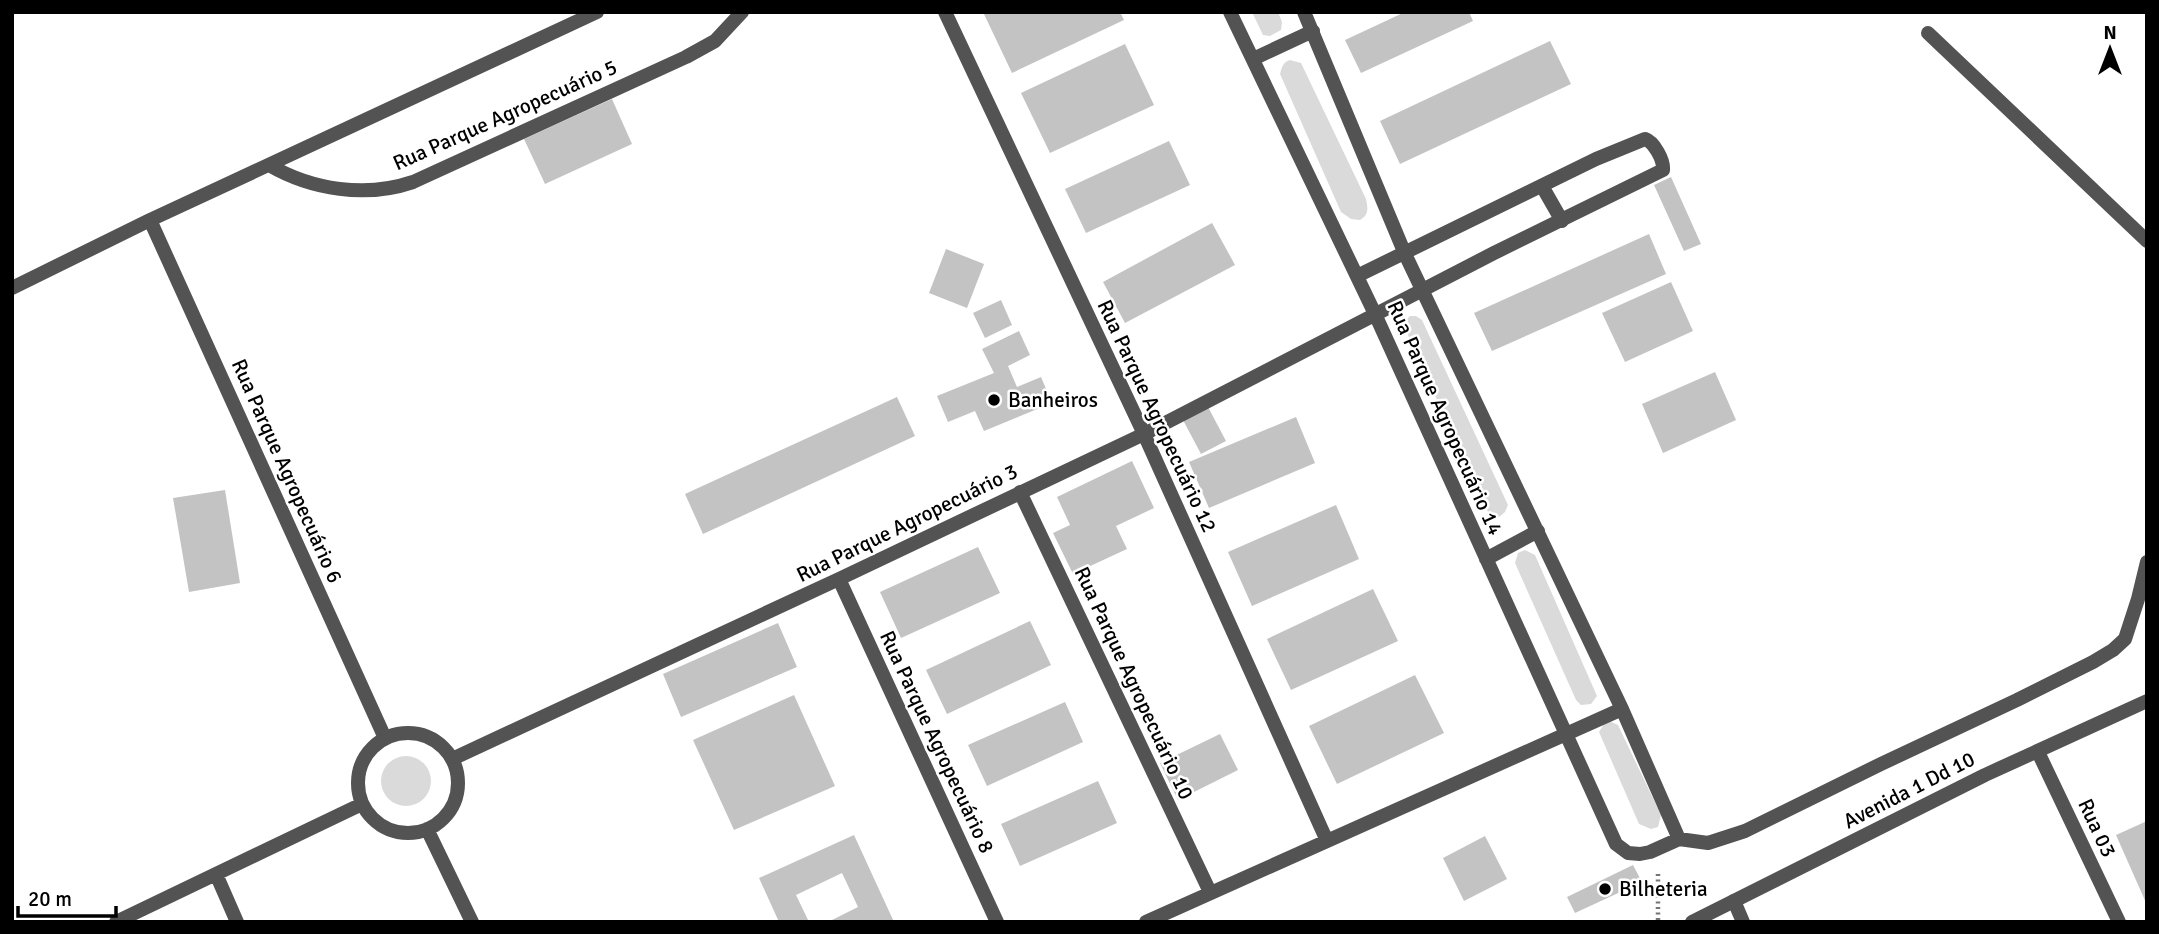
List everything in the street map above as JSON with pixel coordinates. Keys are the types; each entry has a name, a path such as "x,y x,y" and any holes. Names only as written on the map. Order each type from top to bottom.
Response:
{"street":[{"path":"12,288 150,220 597,12"},
{"name":"Rua Parque Agropecuário 5","path":"269,166 289,177 311,184 361,191 396,188 686,57 715,41 742,12"},
{"name":"Rua Parque Agropecuário 12","path":"945,12 1144,434 1327,841"},
{"name":"Rua Parque Agropecuário 14","path":"1230,12 1375,314 1616,844 1628,853 1654,851"},
{"name":"Rua Parque Agropecuário 14","path":"1304,12 1405,254 1622,709 1679,839"},
{"path":"1253,59 1313,31"},
{"path":"1928,33 2147,241"},
{"name":"Rua Parque Agropecuário 3","path":"452,759 1144,434 1423,289 1663,170 1663,163 1650,141 1645,139 1596,159 1542,187"},
{"path":"1357,276 1542,187 1562,221"},
{"name":"Rua Parque Agropecuário 6","path":"150,220 385,738"},
{"name":"Rua Parque Agropecuário 10","path":"1020,492 1210,892"},
{"path":"1486,559 1538,531"},
{"path":"1654,851 1679,839 1708,843 1745,831 2017,701 2113,650 2125,639 2147,562"},
{"name":"Rua Parque Agropecuário 8","path":"839,579 997,922"},
{"name":"Avenida 1 Dd 10","path":"1692,922 1985,775 2147,701"},
{"path":"1146,922 1622,709"},
{"path":"400,733 416,733 443,747 452,759 458,775 458,792 452,808 441,821 427,829 412,833 383,827 370,817 362,804 358,774 363,759 385,738 400,733"},
{"name":"Rua 03","path":"2038,752 2119,922"},
{"path":"116,922 362,804"},
{"path":"427,829 471,922"},
{"path":"216,874 237,922"},
{"path":"1734,901 1743,922"}],"path":[{"path":"1654,851 1659,881 1658,922"}],"shaded area":[{"path":"1252,12 1278,12 1282,22 1281,30 1270,36 1263,35"},
{"path":"1290,60 1301,63 1366,199 1367,211 1360,220 1351,219 1341,212 1280,74 1284,63"},
{"path":"1410,316 1422,320 1508,505 1499,517 1492,516 1485,508 1404,326"},
{"path":"1525,550 1535,555 1597,696 1591,704 1581,705 1576,700 1515,563 1518,553"},
{"path":"1609,721 1618,725 1661,815 1658,827 1651,829 1639,824 1599,732"},
{"path":"406,756 423,764 431,781 423,798 406,806 389,798 381,781 389,764"}],"building":[{"path":"983,12 1120,12 1124,20 1012,73"},
{"path":"1405,12 1469,12 1473,21 1361,73 1345,40"},
{"path":"1550,41 1571,84 1400,164 1380,121"},
{"path":"1125,44 1154,105 1050,153 1021,93"},
{"path":"612,99 632,144 545,184 524,139"},
{"path":"1169,141 1190,185 1086,233 1065,189"},
{"path":"1671,177 1701,244 1684,251 1654,185"},
{"path":"1212,223 1235,265 1125,323 1103,282"},
{"path":"1649,234 1666,274 1492,351 1474,313"},
{"path":"946,249 984,264 967,308 929,293"},
{"path":"1671,282 1693,331 1625,362 1602,313"},
{"path":"1001,300 1012,325 985,338 973,313"},
{"name":"Banheiros","path":"1019,331 1030,355 1008,366 1017,387 1041,377 1052,403 984,431 975,411 948,422 937,396 994,373 982,349"},
{"path":"1715,372 1736,420 1663,453 1642,404"},
{"path":"897,397 915,436 703,534 685,494"},
{"path":"1208,407 1226,441 1201,454 1183,420"},
{"path":"1296,417 1315,463 1209,508 1189,462"},
{"path":"1132,461 1154,508 1116,526 1127,549 1073,574 1053,533 1070,525 1057,497"},
{"path":"225,490 240,583 189,592 173,498"},
{"path":"1336,505 1359,559 1252,606 1228,552"},
{"path":"978,547 1000,593 901,638 880,592"},
{"path":"1373,589 1398,641 1291,690 1267,639"},
{"path":"1030,621 1051,665 947,714 926,670"},
{"path":"778,623 797,667 681,717 663,674"},
{"path":"1415,675 1444,733 1337,784 1309,726"},
{"path":"794,695 835,786 734,830 693,740"},
{"path":"1065,702 1083,742 987,786 968,745"},
{"path":"1220,734 1238,770 1178,800 1160,763"},
{"path":"1098,781 1117,823 1020,866 1001,824"},
{"path":"2147,821 2147,905 2116,835"},
{"path":"854,835 894,922 828,922 858,907 842,873 796,895 809,922 779,922 759,878"},
{"path":"1485,836 1507,879 1464,901 1443,858"},
{"name":"Bilheteria","path":"1633,865 1642,882 1575,913 1567,897"}],"place":[{"name":"Banheiros","path":"994,400"},
{"name":"Bilheteria","path":"1605,889"}]}
